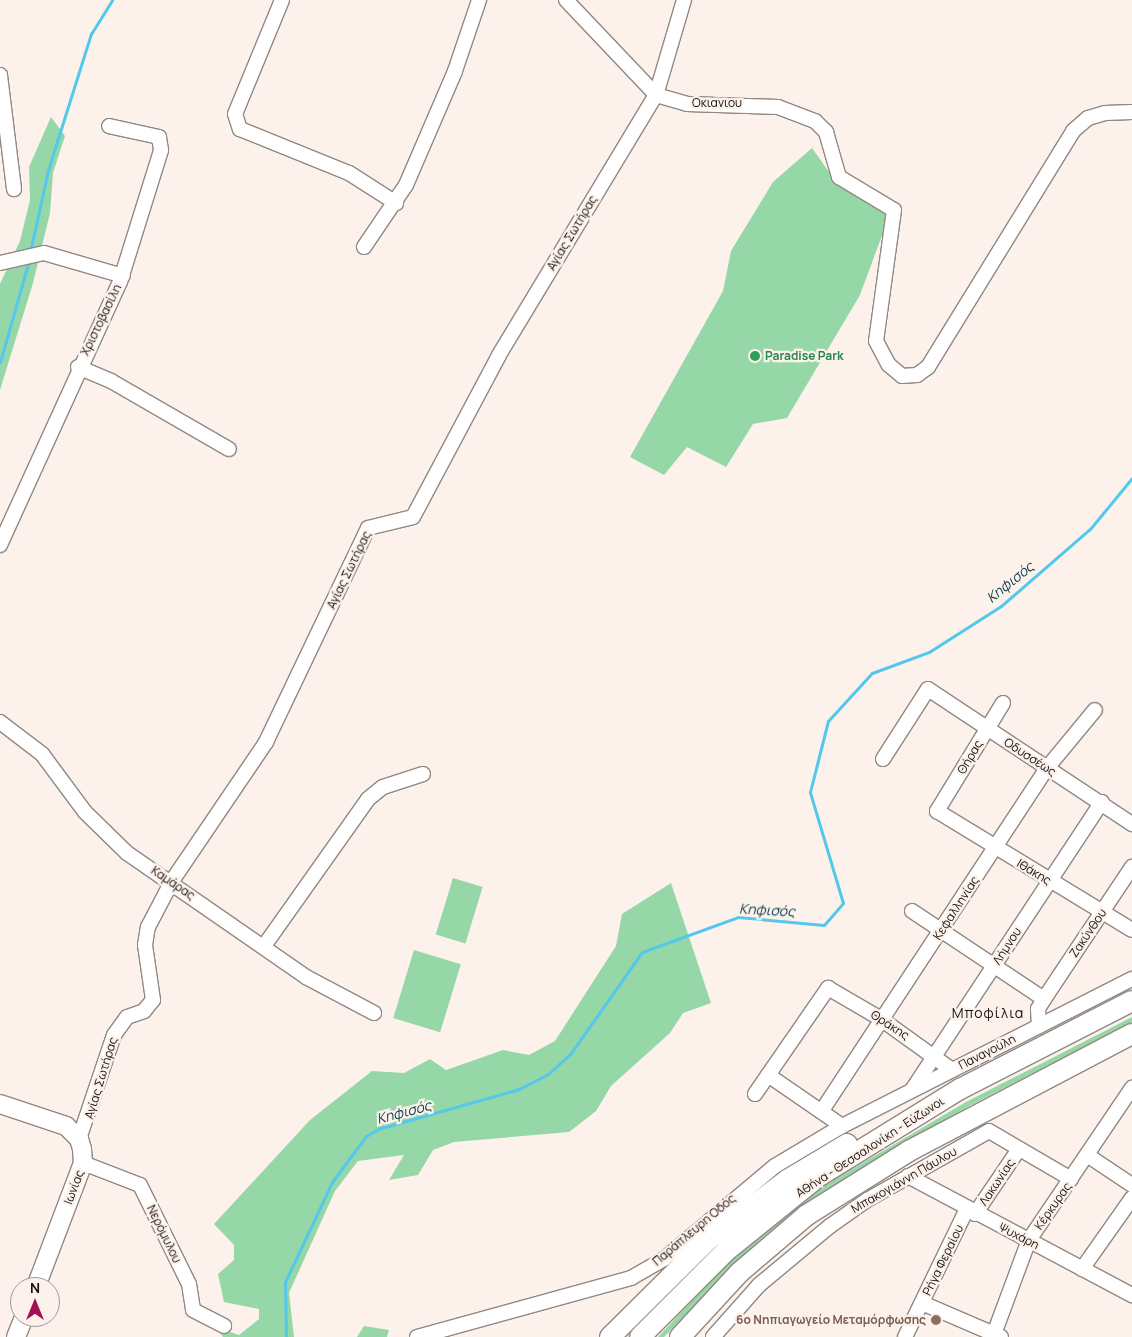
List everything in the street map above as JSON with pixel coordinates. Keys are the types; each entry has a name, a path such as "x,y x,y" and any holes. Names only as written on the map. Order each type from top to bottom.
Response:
{"highway":[{"name":"Αθήνα - Θεσσαλονίκη - Εύζωνοι","path":"640,1337 679,1294 786,1201 960,1089 1132,1001"},
{"name":"Αθήνα - Θεσσαλονίκη - Εύζωνοι","path":"680,1337 740,1272 807,1215 908,1151 1132,1034"},
{"path":"610,1337 709,1239 787,1180 841,1147 960,1089"},
{"path":"698,1337 796,1233 807,1215"}],"main road":[{"path":"0,1104 60,1123 80,1139"},
{"name":"Ιωνίας","path":"40,1277 83,1163 80,1139"}],"street":[{"path":"282,0 235,114 240,129 349,173 396,203"},
{"path":"364,247 396,203 443,101 478,0"},
{"path":"566,0 656,95"},
{"name":"Αγίας Σωτήρας","path":"80,1139 114,1035 127,1016 144,1011 153,1000 145,935 172,881 266,742 368,528 412,517 498,355 656,95 684,0"},
{"path":"0,74 14,189"},
{"name":"Οκιανιου","path":"656,95 687,104 756,104 800,114 826,132 839,177 894,210 876,341 889,365 902,376 917,375 928,367 1073,131 1088,118 1105,113 1132,112"},
{"name":"Χριστοβασίλη","path":"0,545 78,367 123,276 162,141 109,126"},
{"path":"0,263 29,254 123,276"},
{"path":"78,367 111,380 229,449"},
{"name":"Οδυσσέως","path":"883,759 928,690 1102,802 1132,824"},
{"name":"Θήρας","path":"937,811 1003,703"},
{"name":"Κεφαλληνίας","path":"823,1110 1047,768 1095,710"},
{"name":"Καμάρας","path":"0,722 42,754 104,833 328,990 374,1013"},
{"path":"264,946 368,799 382,788 423,774"},
{"name":"Λήμνου","path":"911,1091 1102,802"},
{"name":"Ιθάκης","path":"937,811 994,848 1132,930"},
{"name":"Ζακύνθου","path":"1044,999 1132,867"},
{"path":"912,911 1044,999 1038,1009 1039,1026"},
{"name":"Παναγούλη","path":"842,1126 1131,979"},
{"name":"Θράκης","path":"768,1075 825,990 832,988 935,1055 952,1070"},
{"path":"755,1094 768,1075 823,1110 842,1126"},
{"name":"Κέρκυρας","path":"997,1336 1029,1240 1132,1088"},
{"name":"Παράπλευρη Οδός","path":"417,1337 631,1278 664,1259 775,1166 842,1126"},
{"name":"Μπακογιάννη Πάυλου","path":"713,1337 789,1258 867,1200 989,1131 1019,1149"},
{"path":"1019,1149 1071,1179"},
{"name":"Λακωνίας","path":"971,1212 1019,1149"},
{"path":"1087,1156 1132,1185"},
{"name":"Νερόμυλου","path":"83,1163 140,1185 190,1284 193,1310 224,1326"},
{"name":"Ψυχάρη","path":"908,1176 971,1212 1029,1240 1132,1295"},
{"path":"1082,1269 1132,1198"},
{"name":"Ρήγα Φεραίου","path":"905,1337 971,1212"},
{"path":"922,1303 997,1336"}],"green space":[{"path":"51,117 65,136 53,173 50,213 33,283 0,390 0,284 20,241 30,200 29,167"},
{"name":"Paradise Park","path":"812,148 836,182 891,211 860,295 787,418 753,424 726,467 687,447 664,475 630,457 723,291 731,251 773,182"},
{"path":"453,878 483,887 465,943 436,934"},
{"path":"671,883 711,1003 683,1013 670,1033 611,1086 596,1111 569,1132 454,1142 433,1150 418,1175 389,1180 404,1155 358,1161 335,1191 289,1293 294,1337 223,1337 215,1327 239,1335 259,1319 259,1309 224,1302 218,1274 234,1260 234,1245 214,1224 310,1120 372,1071 404,1073 430,1059 446,1070 503,1050 529,1055 555,1041 616,946 622,914"},
{"path":"414,950 461,964 440,1032 393,1018"},
{"path":"1132,1017 1132,1022 969,1106 829,1188 763,1237 664,1337 658,1337 733,1257 825,1185 966,1102"},
{"path":"364,1326 389,1330 387,1337 357,1337"}],"waterway":[{"path":"30,252 48,170 91,34 112,0"},
{"path":"0,362 29,260"},
{"name":"Κηφισός","path":"286,1337 285,1282 332,1182 366,1136 378,1129 519,1089 548,1074 571,1053 642,952 738,917 824,925 843,903 810,792 828,721 872,673 929,652 1001,606 1090,529 1132,478"}],"place":[{"name":"Paradise Park","path":"755,356"},
{"name":"6ο Νηπιαγωγείο Μεταμόρφωσης","path":"936,1320"}],"district":[{"name":"Μποφίλια","path":"988,1013"}]}
